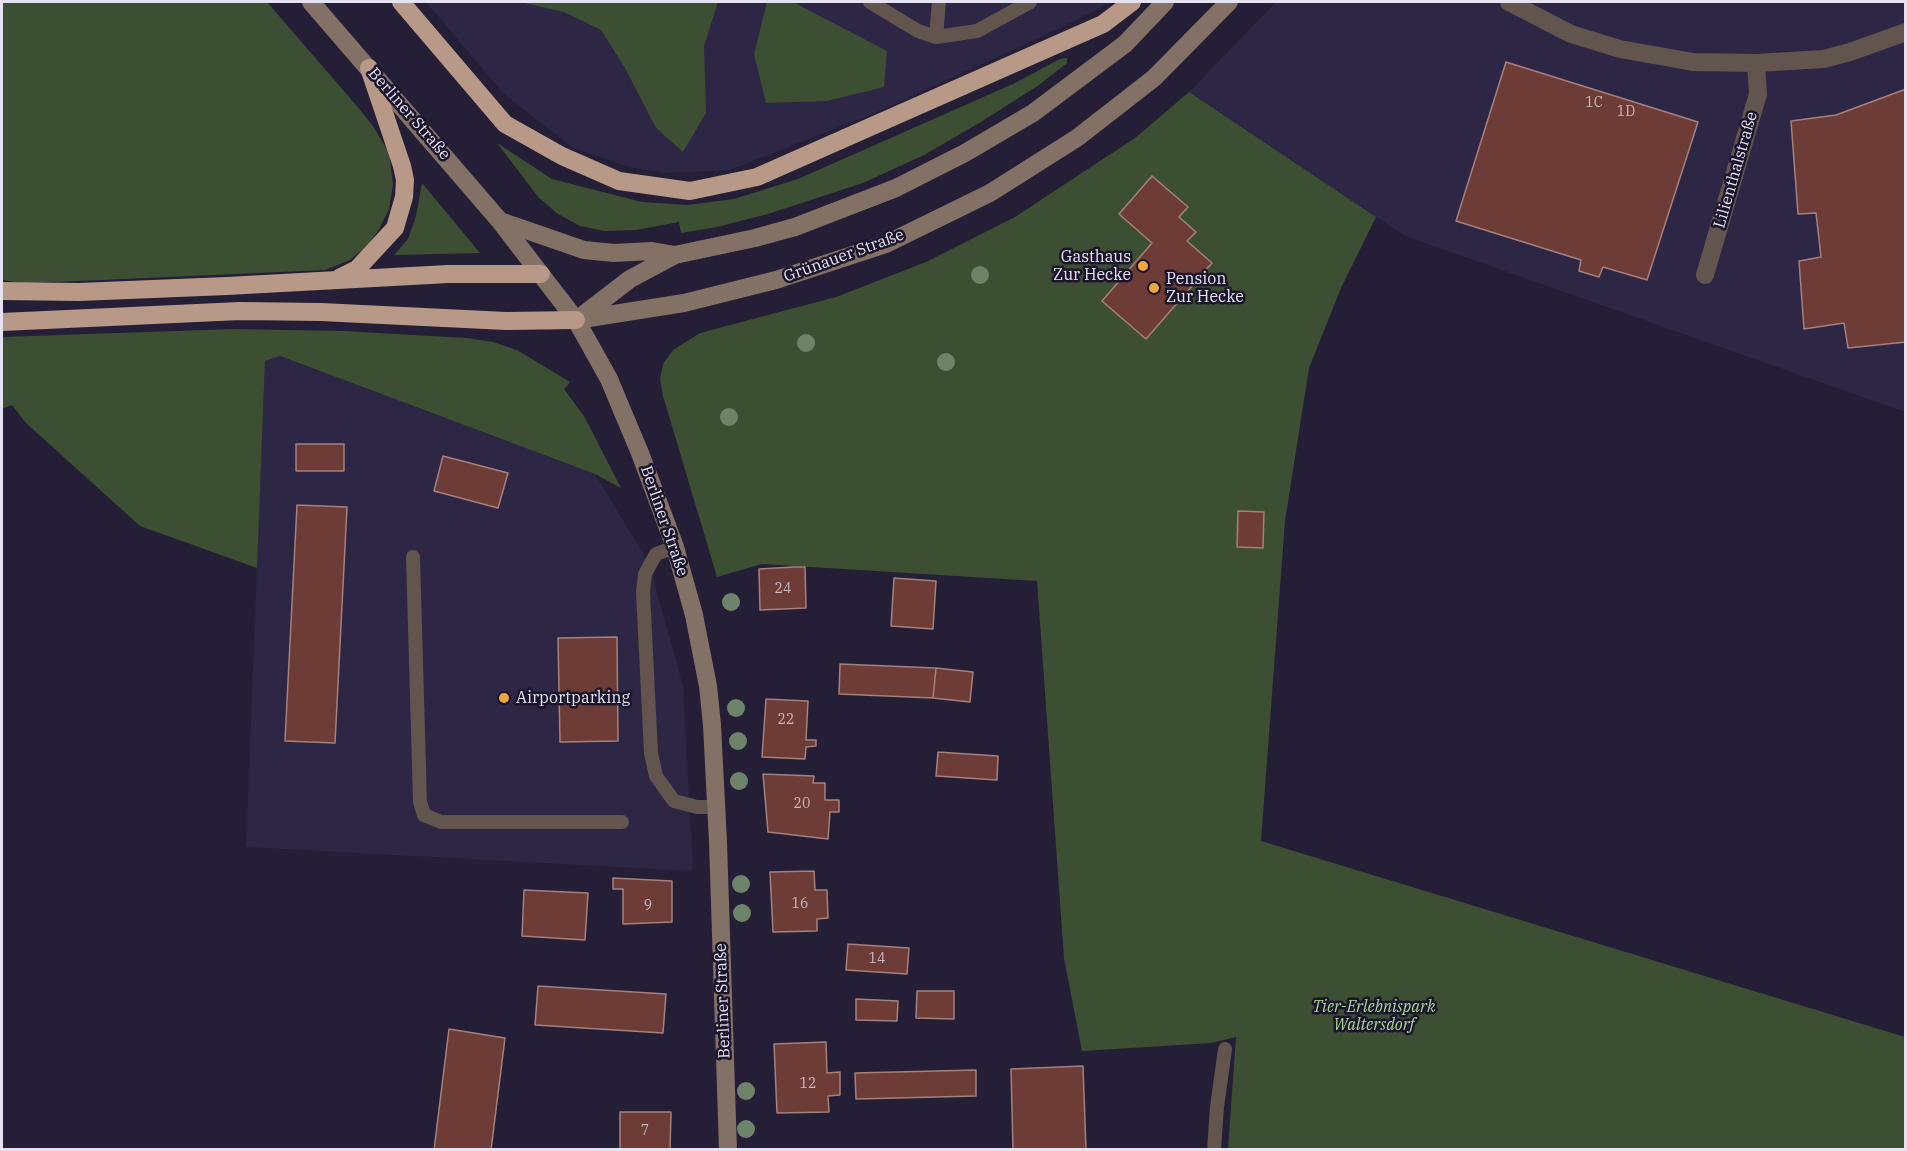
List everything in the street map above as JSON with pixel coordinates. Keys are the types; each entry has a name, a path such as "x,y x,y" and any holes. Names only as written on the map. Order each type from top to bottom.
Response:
{"highway":[{"path":"401,2 505,124 562,156 620,182 690,191 757,177 1103,24 1132,2"},
{"path":"332,281 357,269 395,228 404,197 405,180 402,166 369,68"},
{"path":"2,291 79,292 448,274 541,274"},
{"path":"2,322 240,311 321,312 506,321 576,320"}],"main road":[{"name":"Berliner Straße","path":"311,2 499,220 576,320 616,395 675,547 694,615 708,686 712,725 717,807 728,1149"},
{"path":"576,320 630,279 675,255 795,227 896,188 965,153 1033,113 1125,44 1165,2"},
{"name":"Grünauer Straße","path":"576,320 684,303 776,280 886,244 990,193 1077,138 1154,78 1229,2"},
{"path":"499,220 584,250 614,253 652,251 675,255"}],"street":[{"path":"1509,2 1571,34 1620,49 1693,62 1756,63 1824,59 1905,32"},
{"name":"Lilienthalstraße","path":"1705,275 1758,94 1756,63"}],"lane":[{"path":"870,2 918,31 936,37 977,31 1030,2"},
{"path":"936,37 939,2"},
{"path":"675,547 656,554 645,573 643,592 651,753 656,776 674,801 697,807 717,807"},
{"path":"413,557 420,802 424,815 441,822 622,822"},
{"path":"1214,1149 1225,1049"}],"shaded area":[{"path":"426,2 1112,2 875,113 730,170 666,173 629,167 573,148 504,94"},
{"path":"1276,2 1905,2 1905,412 1405,236 1189,92"},
{"path":"280,356 595,474 649,563 683,686 693,871 246,847 265,361"}],"green space":[{"path":"2,2 267,2 373,126 389,153 393,184 389,209 379,229 368,245 350,260 325,270 23,283 2,280"},
{"path":"520,2 718,2 704,46 706,113 683,152 656,128 625,68 601,30 564,12"},
{"path":"767,2 793,2 887,51 884,87 827,101 766,103 754,54"},
{"path":"1067,58 1067,63 1039,85 981,122 924,155 863,183 768,214 717,227 681,233 679,222 636,230 605,231 580,226 558,214 539,198 497,143 552,179 642,202 687,205 734,199 798,179 1015,83 1060,59"},
{"name":"Tier-Erlebnispark Waltersdorf","path":"1189,92 1376,217 1341,288 1309,368 1285,521 1261,841 1905,1037 1905,1149 1228,1149 1236,1037 1211,1043 1082,1051 1064,958 1037,581 762,564 717,577 663,396 660,379 663,364 673,350 700,333 836,297 926,262 1015,217 1135,138"},
{"path":"422,183 480,253 394,255 408,239 416,216"},
{"path":"233,329 343,331 467,338 493,342 517,350 570,382 564,389 584,416 621,488 595,474 280,356 265,361 257,568 140,526 26,423 12,405 2,409 2,337"}],"building":[{"path":"1506,62 1698,122 1647,280 1603,267 1599,277 1579,271 1581,260 1456,221"},
{"path":"1906,89 1906,342 1848,348 1844,323 1804,329 1799,261 1821,257 1816,213 1798,214 1791,121 1836,115"},
{"path":"1152,176 1188,207 1179,217 1196,232 1187,241 1212,263 1146,339 1102,301 1152,243 1119,214"},
{"path":"296,444 344,444 344,471 296,471"},
{"path":"443,456 508,473 498,508 434,491"},
{"path":"297,505 347,507 335,743 285,741"},
{"path":"1238,511 1264,512 1263,548 1237,547"},
{"path":"805,567 806,608 760,610 759,569"},
{"path":"894,578 936,581 933,629 891,626"},
{"path":"617,637 618,741 560,742 558,638"},
{"path":"840,664 936,668 933,698 839,694"},
{"path":"936,668 973,672 970,702 933,698"},
{"path":"766,699 808,701 806,740 816,740 816,746 806,747 805,759 762,757"},
{"path":"938,752 998,756 997,780 936,776"},
{"path":"763,774 814,776 813,783 825,783 825,800 839,800 839,812 830,812 828,839 768,832"},
{"path":"814,871 815,890 827,890 828,918 817,919 817,931 773,932 770,872"},
{"path":"613,878 672,881 672,922 623,924 623,889 613,889"},
{"path":"524,890 588,893 585,940 522,936"},
{"path":"848,944 909,948 907,974 846,970"},
{"path":"538,986 666,994 663,1033 535,1025"},
{"path":"917,991 954,991 954,1019 916,1018"},
{"path":"856,999 898,1001 897,1021 856,1020"},
{"path":"449,1029 505,1038 491,1150 434,1150"},
{"path":"826,1042 827,1073 840,1072 840,1095 828,1096 829,1112 777,1113 774,1044"},
{"path":"1083,1066 1086,1150 1013,1150 1011,1069"},
{"path":"976,1070 976,1096 856,1099 855,1073"},
{"path":"620,1112 671,1112 670,1150 620,1150"}],"place":[{"name":"Gasthaus Zur Hecke","path":"1143,266"},
{"name":"Pension Zur Hecke","path":"1154,288"},
{"name":"Airportparking","path":"504,698"}]}
